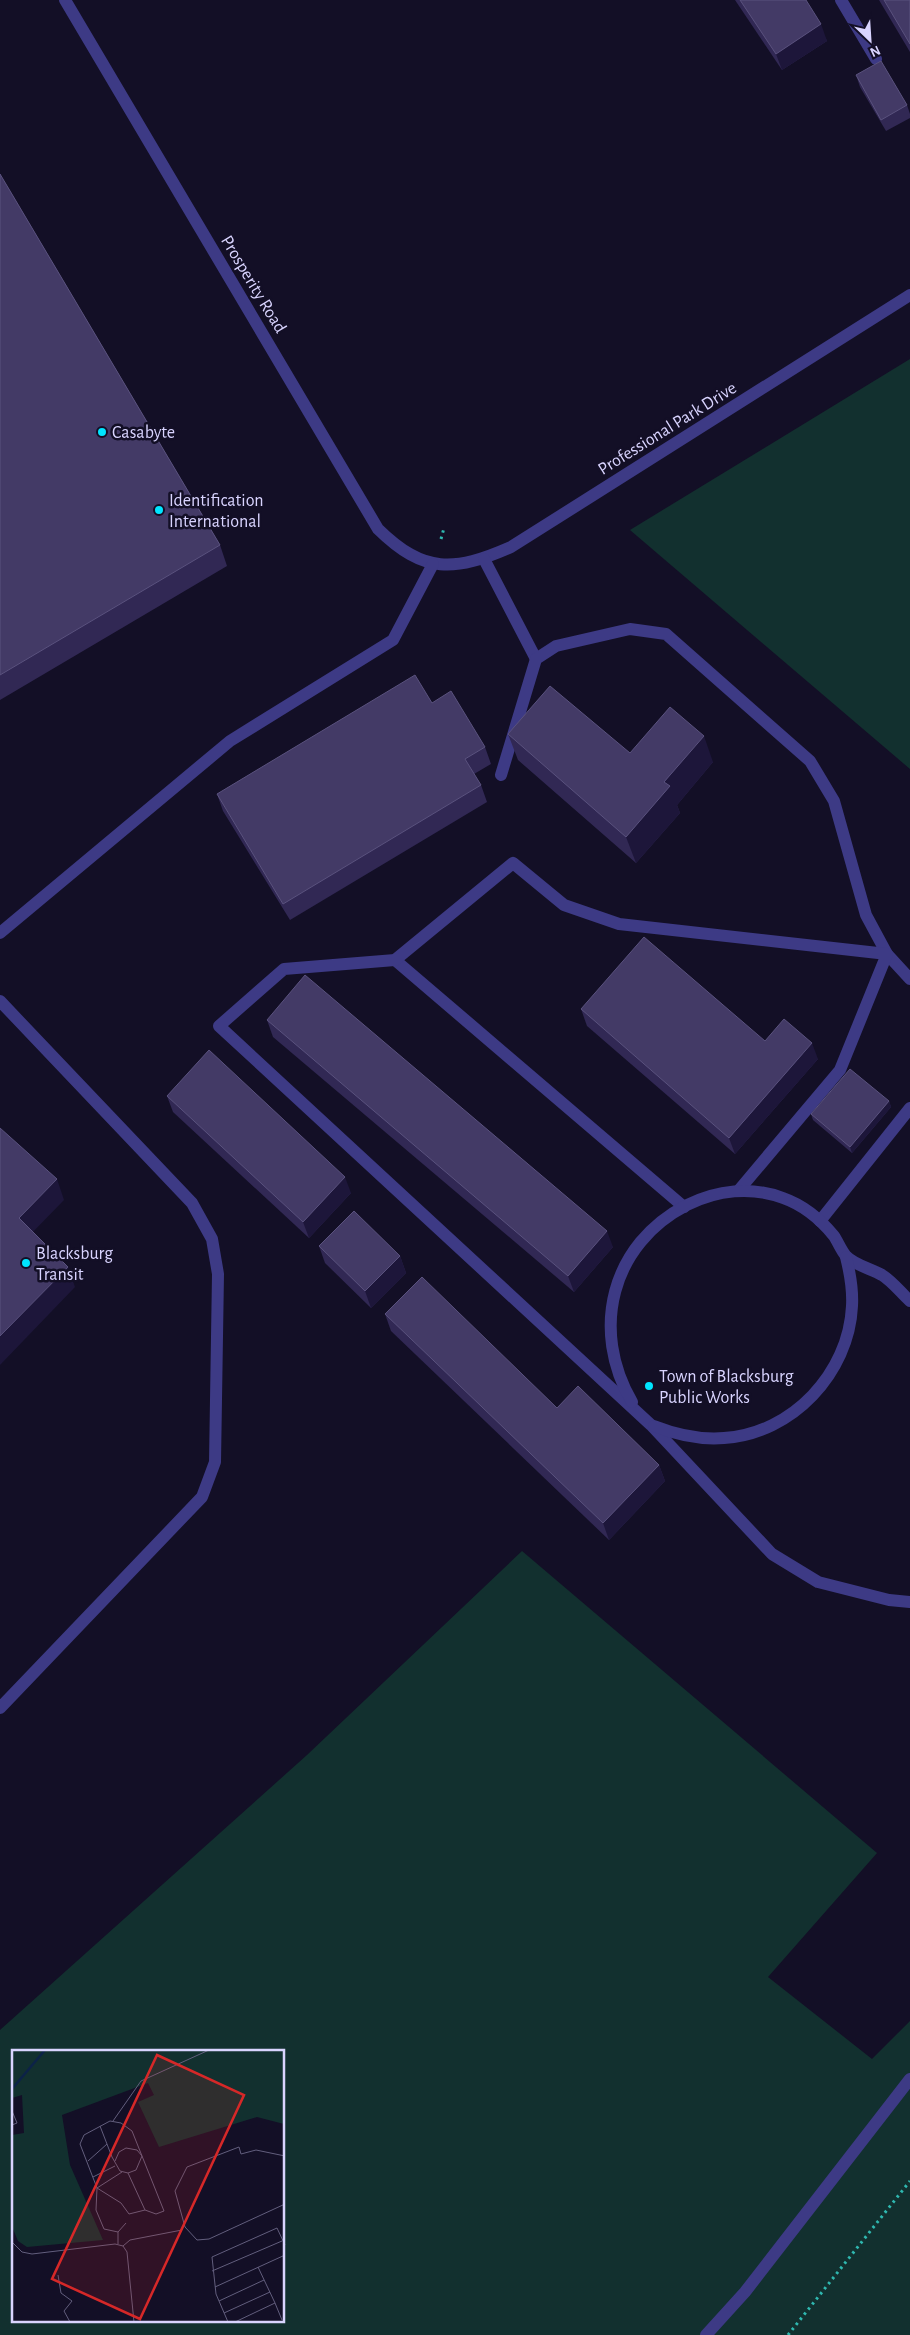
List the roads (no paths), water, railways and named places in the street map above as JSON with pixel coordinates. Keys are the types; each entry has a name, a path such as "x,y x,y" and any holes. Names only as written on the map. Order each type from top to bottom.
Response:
{"street":[{"name":"Prosperity Road","path":"65,0 378,529 395,545 411,556 433,564"},
{"path":"841,0 876,59"},
{"name":"Professional Park Drive","path":"433,564 459,565 484,559 511,547 910,295"},
{"path":"484,559 536,659"},
{"path":"0,933 230,741 393,640 433,564"},
{"path":"501,775 536,659 556,646 630,629 666,634 810,761 834,801 866,915 887,954 910,979"},
{"path":"887,954 619,924 564,905 513,864 395,960 284,968 219,1026 651,1424 674,1434 699,1438 725,1438 750,1434 774,1424 795,1411 814,1395 830,1376 844,1346 852,1306 851,1281 846,1257 835,1238 820,1221 803,1208 783,1198 761,1192 739,1190 710,1195 684,1207 655,1227 635,1248 621,1274 610,1313 610,1338 614,1362 622,1385 634,1406 651,1424 772,1554 818,1582 889,1600 910,1602"},
{"path":"739,1190 840,1070 887,954"},
{"path":"395,960 684,1207"},
{"path":"0,1000 192,1203 212,1239 218,1274 215,1462 202,1497 0,1708"},
{"path":"820,1221 910,1108"},
{"path":"846,1257 884,1276 910,1301"},
{"path":"706,2335 745,2292 910,2078"}],"place":[{"name":"Casabyte","path":"102,432"},
{"name":"Identification International","path":"159,510"},
{"name":"Blacksburg Transit","path":"26,1263"},
{"name":"Town of Blacksburg Public Works","path":"649,1386"}]}
